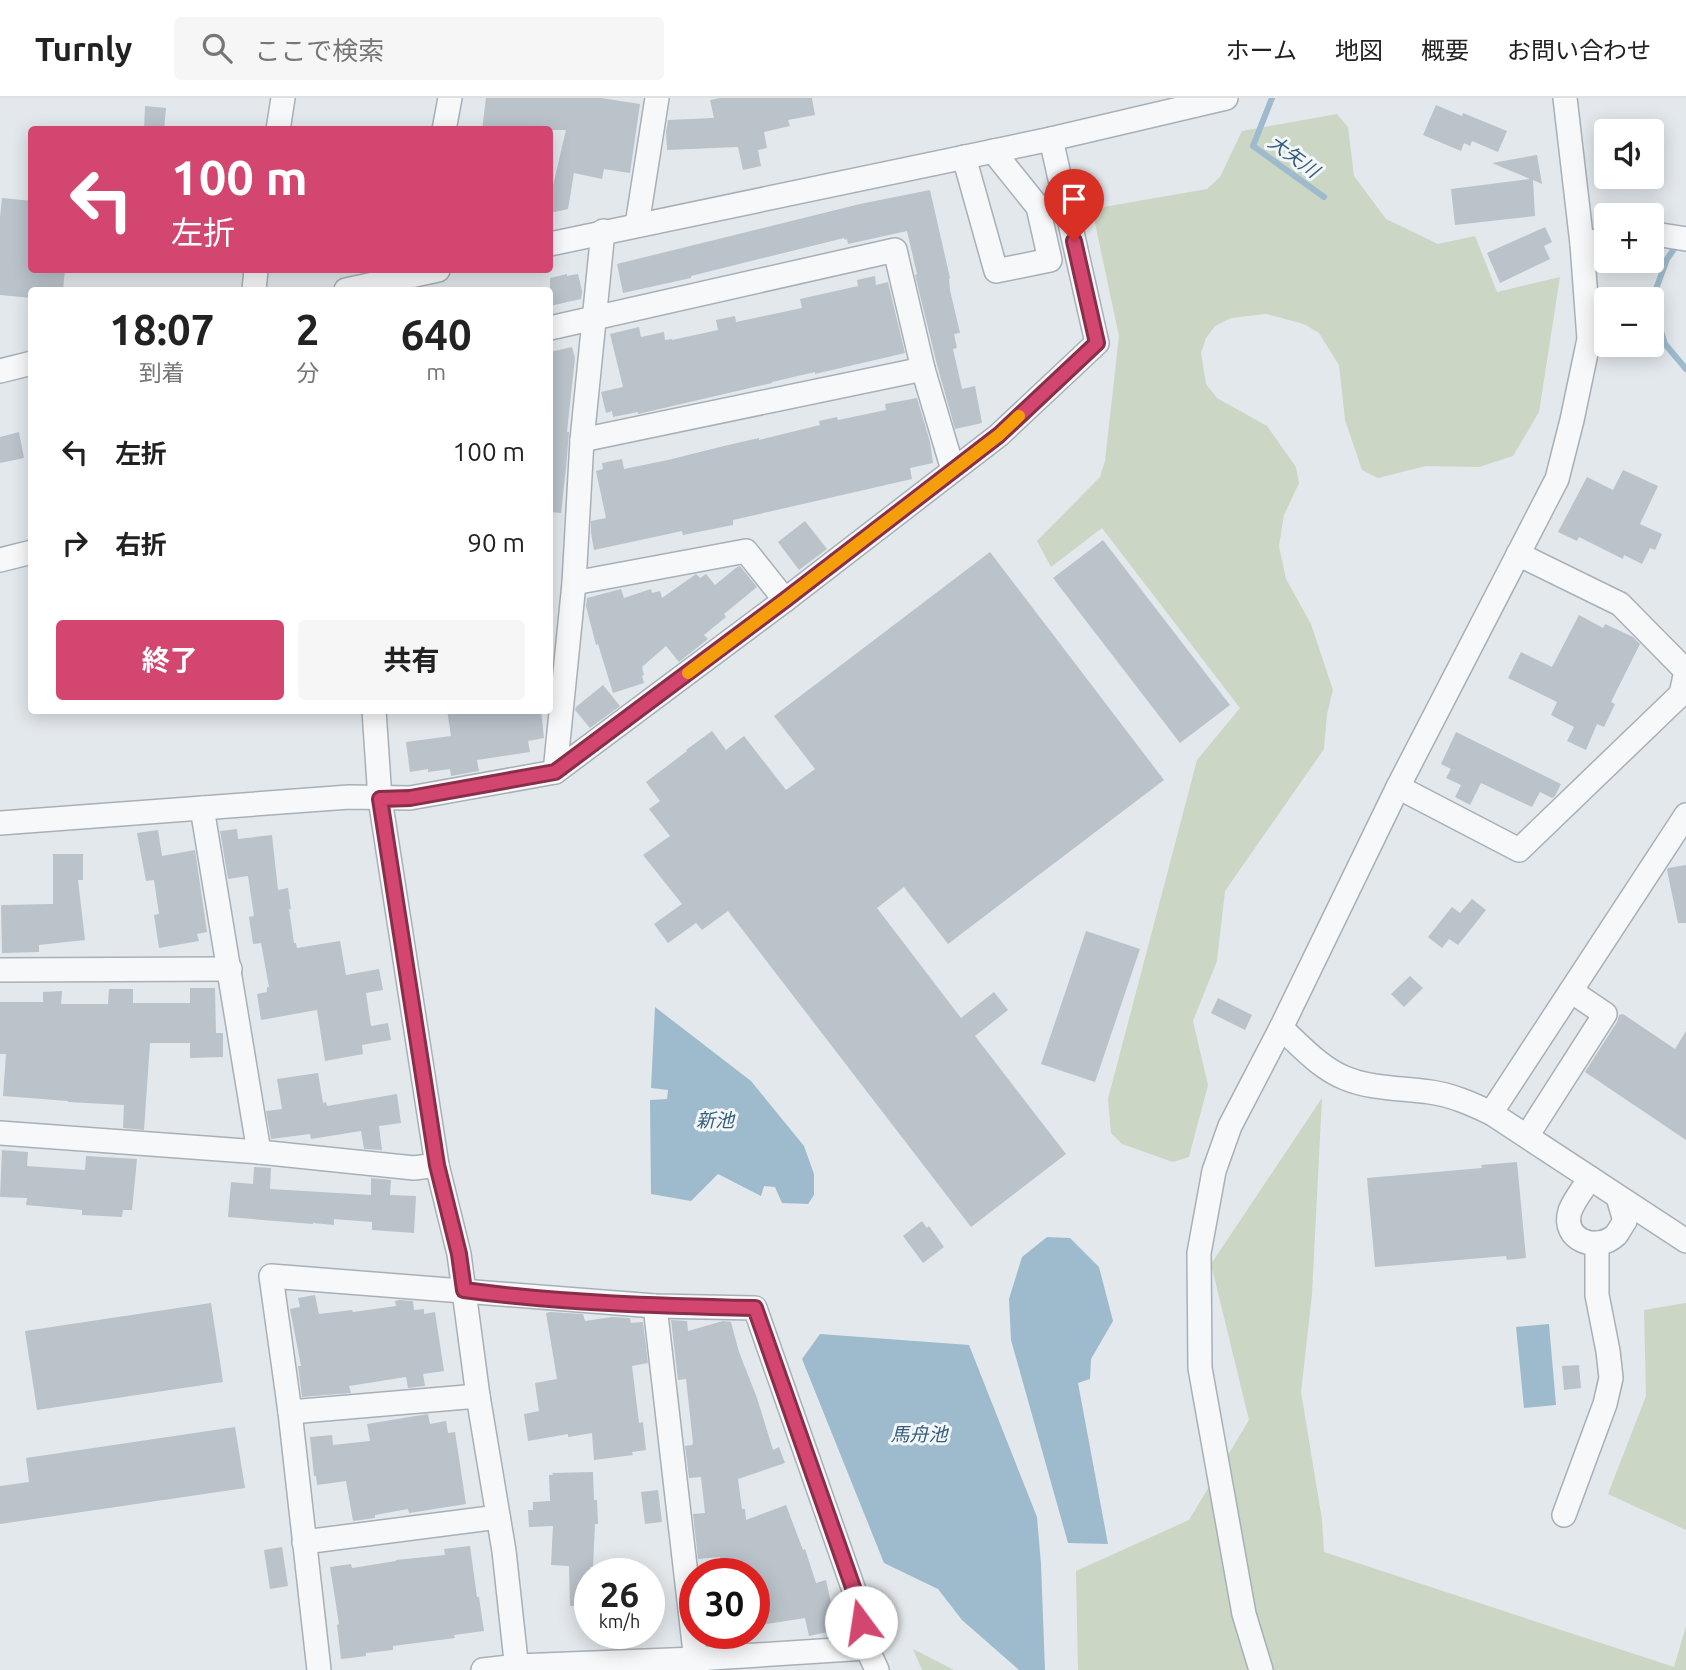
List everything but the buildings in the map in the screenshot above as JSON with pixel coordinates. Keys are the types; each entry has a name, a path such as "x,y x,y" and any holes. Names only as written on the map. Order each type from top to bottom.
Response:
{"street":[{"path":"278,126 282,98"},
{"path":"445,126 450,98"},
{"path":"637,225 657,98"},
{"path":"553,243 1051,139 1144,107 1226,98"},
{"path":"1261,1670 1244,1614 1200,1368 1199,1253 1214,1171 1230,1126 1281,1028 1398,787 1557,479 1589,339 1582,244 1565,98"},
{"path":"0,823 349,797 410,798 555,772 999,435 1097,343 1051,139"},
{"path":"964,157 996,271 1050,260 1038,207 993,151"},
{"path":"555,772 557,667 574,583 582,440 603,232"},
{"path":"1664,236 1686,239"},
{"path":"1582,244 1594,242"},
{"path":"553,327 895,250 923,369 953,470"},
{"path":"362,287 421,276"},
{"path":"0,370 28,364"},
{"path":"582,440 923,369"},
{"path":"574,583 746,551 785,600"},
{"path":"0,560 28,553"},
{"path":"1398,787 1519,850 1681,694 1686,671 1620,604 1518,554"},
{"path":"374,714 380,799 437,1165 459,1254 498,1517 517,1668"},
{"path":"202,808 259,1152"},
{"path":"1491,1113 1686,815"},
{"path":"0,970 230,969"},
{"path":"1527,1136 1605,1014 1571,991"},
{"path":"1281,1028 1329,1071 1345,1079 1364,1085 1434,1092 1464,1100 1491,1113 1686,1241"},
{"path":"0,1133 259,1152 414,1168 437,1165"},
{"path":"1590,1178 1570,1211 1570,1228 1578,1240 1601,1243 1615,1236 1625,1221 1618,1197"},
{"path":"1564,1515 1605,1404 1611,1378 1597,1295 1597,1243"},
{"path":"319,1670 271,1276 654,1306 755,1308 856,1596 867,1648 877,1670"},
{"path":"654,1306 696,1665"},
{"path":"289,1412 478,1396"},
{"path":"304,1542 498,1517"},
{"path":"483,1670 696,1665 867,1648"}],"green space":[{"path":"1337,114 1348,127 1354,176 1386,219 1438,244 1475,236 1497,292 1560,277 1539,412 1513,456 1479,467 1426,466 1378,478 1362,470 1345,420 1339,365 1319,333 1304,324 1266,314 1231,318 1215,326 1206,338 1201,353 1206,384 1217,398 1267,426 1296,467 1299,483 1284,515 1279,546 1286,579 1311,624 1333,690 1327,714 1324,749 1225,891 1217,961 1193,1021 1208,1085 1189,1157 1173,1162 1122,1144 1111,1133 1108,1099 1197,760 1240,708 1102,528 1051,567 1037,541 1100,477 1105,461 1119,336 1092,209 1207,189 1220,177 1242,131"},
{"path":"1322,1098 1312,1294 1301,1392 1322,1520 1324,1552 1674,1667 1686,1626 1686,1670 1078,1670 1076,1571 1189,1520 1249,1420 1211,1264"},
{"path":"1686,1303 1686,1530 1608,1494 1646,1396 1644,1310"},
{"path":"913,1649 954,1670 922,1670"}],"water":[{"name":"新池","path":"655,1007 751,1081 804,1146 814,1174 814,1195 808,1204 782,1203 775,1187 764,1186 761,1196 718,1174 691,1201 651,1194 650,1100 667,1099 668,1090 651,1088"},
{"path":"1047,1237 1070,1238 1099,1267 1113,1321 1091,1359 1090,1379 1078,1383 1108,1544 1068,1543 1011,1340 1009,1299 1022,1257"},
{"path":"1549,1324 1556,1405 1524,1408 1516,1327"},
{"name":"馬舟池","path":"820,1334 969,1345 1037,1517 1045,1670 1019,1670 962,1620 938,1589 884,1563 802,1359"}],"waterway":[{"name":"大矢川","path":"1272,98 1253,146 1324,197"},
{"path":"1657,287 1667,259 1679,242"},
{"path":"1664,341 1686,369"}],"slow traffic":[{"path":"688,673 999,435 1019,416"}],"route":[{"path":"861,1622 856,1596 755,1308 654,1306 464,1290 459,1254 437,1165 380,799 410,798 555,772 999,435 1097,343 1074,241"}]}
